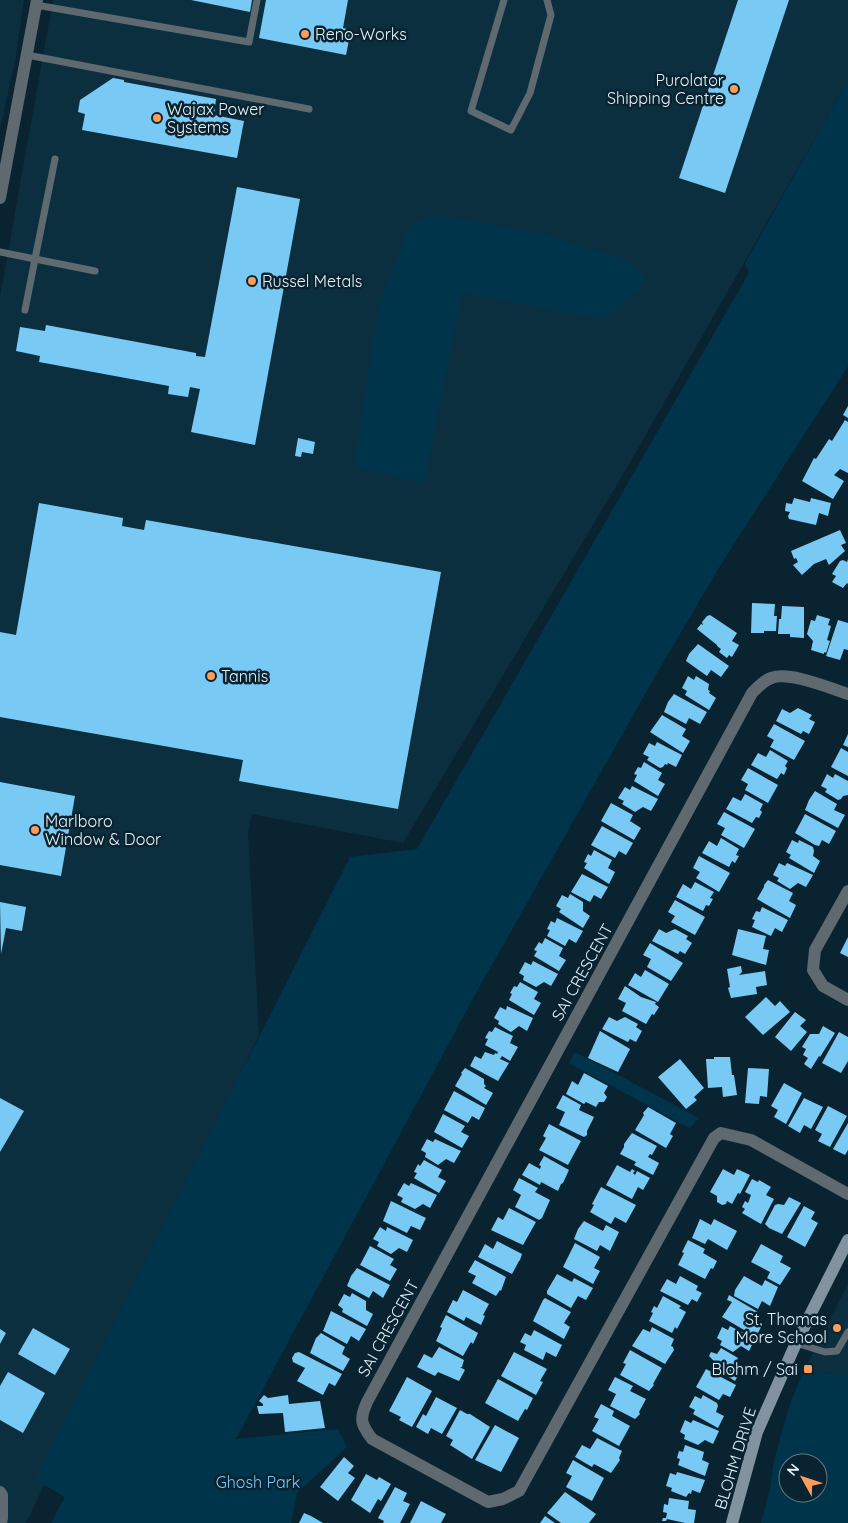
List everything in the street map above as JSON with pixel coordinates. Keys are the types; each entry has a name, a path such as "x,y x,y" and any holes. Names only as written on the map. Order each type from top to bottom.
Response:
{"street":[{"path":"0,198 2,171 37,2"},
{"name":"SAI CRESCENT","path":"848,694 799,678 773,677 763,682 752,693 367,1402 362,1414 362,1426 372,1439 488,1502 503,1499 518,1491 714,1138 721,1133 750,1140 848,1194"},
{"path":"848,891 816,950 812,970 823,986 848,1000"},
{"name":"BLOHM DRIVE","path":"732,1523 757,1432 796,1343 848,1240"},
{"path":"1,1494 1,1523"}],"lane":[{"path":"37,2 250,42 257,0"},
{"path":"504,0 470,111 511,130 530,93 535,76 551,15 547,0"},
{"path":"27,55 309,109"},
{"path":"25,310 55,158"},
{"path":"0,252 95,270"},
{"path":"796,1343 825,1352 837,1351 848,1332"}],"shaded area":[{"path":"0,0 24,0 16,56 0,130"},
{"path":"53,0 848,0 848,80 628,466 403,843 252,814 248,832 259,1035 26,1523 0,1523 0,297"},
{"name":"St. Thomas More School","path":"848,1284 848,1375 803,1372"}],"green space":[{"name":"Ghosh Park","path":"848,80 848,366 720,566 657,673 476,993 236,1439 338,1429 347,1447 297,1493 291,1523 51,1523 65,1497 35,1480 350,857 417,849 749,273 745,263"},
{"path":"433,214 543,234 625,259 645,277 640,291 600,319 462,292 424,483 354,467 378,310 408,226"},
{"path":"575,1052 699,1118 690,1128 569,1063"},
{"path":"803,1372 848,1375 848,1523 761,1523 770,1489 774,1460 790,1404"}],"building":[{"path":"191,0 252,0 250,12"},
{"path":"266,0 348,0 343,28 351,30 346,55 259,38"},
{"name":"Purolator Shipping Centre","path":"738,0 789,0 725,193 679,178"},
{"name":"Wajax Power Systems","path":"113,78 124,80 124,82 216,99 214,115 244,121 237,158 82,130 85,114 78,112 80,100"},
{"name":"Russel Metals","path":"237,187 300,199 255,445 191,432 200,389 190,387 188,397 168,394 169,386 39,362 40,356 16,351 20,327 45,331 46,325 196,353 196,356 205,357"},
{"path":"848,406 848,418 843,415"},
{"path":"845,420 848,422 848,473 840,469 834,475 844,481 833,499 802,481 814,458 816,459 829,439 832,441"},
{"path":"298,438 315,442 313,454 302,452 301,457 295,456"},
{"path":"794,498 810,502 811,498 831,503 828,516 819,513 816,525 789,519 790,512 785,511 786,503 792,504"},
{"name":"Tannis","path":"39,503 123,518 122,526 144,530 146,520 441,572 398,809 239,781 243,760 0,717 0,632 16,635"},
{"path":"840,530 846,543 841,545 845,551 829,565 826,559 814,564 802,575 793,565 798,562 796,558 794,559 791,551"},
{"path":"848,559 848,584 843,588 832,582 836,576 832,574 840,561 847,562"},
{"path":"752,603 775,604 774,616 777,616 776,631 751,633"},
{"path":"782,606 804,607 804,638 790,637 790,634 778,634"},
{"path":"710,615 737,633 732,641 739,645 732,657 729,655 727,658 719,652 721,649 697,629 701,624 703,625 702,622"},
{"path":"817,615 830,619 828,625 831,626 827,640 830,641 824,654 811,650 813,641 807,634 811,620 815,621"},
{"path":"838,620 848,623 848,650 844,649 840,660 826,656"},
{"path":"698,644 729,666 721,677 711,670 707,676 686,661 689,654"},
{"path":"688,676 694,680 696,676 709,684 709,693 716,698 709,710 685,695 687,691 682,688"},
{"path":"674,694 707,712 700,724 689,718 686,724 664,712"},
{"path":"798,708 812,715 809,719 815,722 809,734 803,731 801,734 776,721 782,709 790,713"},
{"path":"662,715 686,729 682,736 690,741 683,753 650,732"},
{"path":"774,724 805,741 794,760 770,747 774,740 767,736"},
{"path":"848,734 848,747 843,745"},
{"path":"657,742 682,755 676,767 668,763 660,768 647,760 649,757 643,754 649,743 655,746"},
{"path":"841,748 848,752 848,776 831,767"},
{"path":"770,750 788,761 785,766 787,768 784,775 781,773 777,779 751,765 758,753 766,757"},
{"path":"644,762 662,773 658,780 665,784 658,796 634,781 637,775 634,774 638,767 641,768"},
{"path":"748,768 778,785 768,803 745,790 748,784 741,780"},
{"path":"827,774 833,778 835,774 848,781 848,795 838,800 825,792 827,789 821,786"},
{"name":"Marlboro Window & Door","path":"0,782 75,796 61,876 0,865"},
{"path":"632,786 658,799 651,811 643,807 635,812 622,804 624,801 618,798 625,787 630,790"},
{"path":"815,791 837,804 834,810 845,815 838,828 805,810"},
{"path":"745,794 763,804 759,818 756,817 752,823 726,809 733,797 741,801"},
{"path":"611,803 633,815 630,821 641,828 634,840 601,821"},
{"path":"724,812 755,829 744,848 721,835 725,828 717,824"},
{"path":"805,814 836,831 829,844 822,840 819,846 815,845 795,833"},
{"path":"602,826 633,843 626,855 619,851 615,858 591,845"},
{"path":"721,838 739,849 736,855 739,856 735,863 732,861 729,867 702,853 709,841 717,846"},
{"path":"792,840 798,843 799,840 813,847 813,856 820,861 814,873 789,858 791,855 786,852"},
{"path":"594,850 612,860 608,868 615,872 609,884 584,868 587,863 584,862 588,854 591,856"},
{"path":"699,856 730,873 719,892 696,878 700,872 693,868"},
{"path":"779,863 785,866 787,863 813,875 806,887 798,883 790,889 777,881 779,878 773,875"},
{"path":"582,874 608,887 601,899 594,895 590,902 571,892"},
{"path":"768,880 793,893 789,901 796,905 790,918 757,899"},
{"path":"695,882 714,892 710,898 713,899 709,906 706,905 703,911 676,897 683,884 691,889"},
{"path":"570,894 583,902 583,911 590,916 583,928 559,912 561,909 556,906 562,895 568,898"},
{"path":"675,900 705,917 695,935 671,922 675,916 668,912"},
{"path":"0,902 26,907 22,931 6,928 1,954"},
{"path":"762,907 788,920 782,932 775,928 771,936 752,927 755,920 752,919 756,911 760,912"},
{"path":"557,918 583,931 576,943 569,939 565,946 547,936 550,930 547,929 551,921 555,923"},
{"path":"659,929 666,933 675,929 688,936 686,939 692,943 685,954 680,951 678,954 652,941"},
{"path":"738,929 766,936 763,949 769,950 766,965 732,955"},
{"path":"848,937 848,957 840,953"},
{"path":"545,938 563,948 559,956 566,960 559,971 534,956 537,951 534,950 539,942 542,944"},
{"path":"650,943 683,963 671,981 647,967 651,959 643,955"},
{"path":"533,961 558,974 551,986 544,982 536,987 523,980 524,976 519,973 525,962 531,965"},
{"path":"741,966 742,972 739,975 765,971 767,985 756,987 757,994 731,998 728,988 730,987 727,969"},
{"path":"645,970 669,984 658,1002 628,985 635,973 641,977"},
{"path":"520,982 538,992 534,999 541,1003 534,1015 509,1000 514,986 517,987"},
{"path":"625,986 641,997 656,1002 655,1004 659,1007 646,1024 622,1011 626,1003 618,999"},
{"path":"766,997 775,1006 780,1001 790,1012 763,1035 745,1017"},
{"path":"507,1006 533,1018 527,1031 519,1026 511,1032 498,1024 499,1021 494,1018 500,1007 506,1010"},
{"path":"795,1012 806,1020 800,1026 807,1032 791,1051 775,1037"},
{"path":"609,1017 617,1021 625,1017 638,1024 636,1027 642,1031 636,1042 630,1039 628,1042 602,1029"},
{"path":"823,1026 835,1033 811,1069 804,1064 808,1058 803,1055 806,1049 802,1047 810,1034 819,1034"},
{"path":"495,1027 513,1036 510,1043 518,1047 510,1061 502,1056 500,1059 509,1063 498,1081 470,1066 475,1056 481,1059 485,1052 497,1054 498,1052 485,1045 488,1039 485,1038 489,1031 492,1032"},
{"path":"600,1031 630,1049 618,1072 588,1058"},
{"path":"839,1032 848,1037 848,1061 841,1073 822,1063"},
{"path":"714,1057 730,1057 737,1095 723,1097 722,1087 708,1088 706,1059 714,1059"},
{"path":"680,1059 704,1088 694,1097 697,1100 686,1109 658,1077"},
{"path":"465,1068 484,1079 486,1086 484,1088 493,1093 486,1105 455,1086"},
{"path":"748,1068 769,1069 767,1097 760,1096 759,1104 745,1103"},
{"path":"584,1073 608,1086 604,1093 607,1097 604,1102 599,1102 596,1107 586,1102 584,1104 566,1094 572,1081 578,1085"},
{"path":"784,1083 802,1093 786,1124 774,1117 778,1110 771,1106"},
{"path":"454,1091 485,1108 479,1120 472,1116 468,1123 444,1110"},
{"path":"563,1095 581,1105 579,1110 594,1117 587,1135 584,1137 559,1125 565,1112 556,1108"},
{"path":"0,1098 24,1111 0,1152"},
{"path":"804,1098 823,1107 811,1129 804,1125 800,1133 788,1126"},
{"path":"828,1106 847,1116 830,1147 818,1141 822,1134 815,1130"},
{"path":"648,1107 676,1123 670,1134 673,1136 666,1148 635,1130"},
{"path":"443,1114 465,1126 461,1132 469,1136 462,1148 434,1132"},
{"path":"848,1123 848,1150 845,1155 833,1149"},
{"path":"549,1124 581,1141 568,1165 539,1150 546,1138 543,1136"},
{"path":"632,1133 657,1146 652,1155 650,1154 648,1157 659,1163 653,1175 634,1165 636,1162 620,1154"},
{"path":"427,1139 433,1142 435,1139 461,1151 454,1163 446,1159 438,1165 425,1157 426,1153 421,1150"},
{"path":"544,1156 569,1170 558,1191 541,1182 540,1185 522,1175 529,1163 540,1169 541,1166 539,1165"},
{"path":"424,1160 442,1170 438,1177 446,1181 439,1193 414,1178 417,1173 414,1172 418,1164 420,1166"},
{"path":"617,1165 630,1172 632,1169 635,1171 633,1173 635,1175 637,1171 650,1178 643,1190 638,1187 632,1199 606,1185"},
{"path":"723,1169 734,1175 737,1169 750,1175 740,1194 738,1193 732,1204 727,1201 726,1204 722,1205 717,1202 717,1196 710,1192"},
{"path":"519,1178 538,1188 535,1192 550,1200 542,1218 539,1220 515,1207 521,1195 513,1190"},
{"path":"752,1179 758,1182 759,1180 771,1187 766,1195 774,1199 761,1224 742,1213 745,1209 742,1207 745,1201 748,1203 751,1195 745,1192"},
{"path":"404,1183 409,1186 411,1183 437,1195 430,1208 423,1204 415,1209 401,1202 403,1198 397,1195"},
{"path":"601,1187 636,1205 626,1223 615,1217 611,1224 590,1212"},
{"path":"789,1197 801,1203 782,1234 765,1224 775,1205 784,1205"},
{"path":"391,1201 426,1218 420,1230 411,1226 407,1233 383,1221"},
{"path":"804,1206 815,1212 811,1219 818,1223 805,1247 787,1237"},
{"path":"509,1208 536,1222 523,1245 491,1230 498,1217 503,1220"},
{"path":"700,1219 711,1225 714,1219 737,1231 727,1250 708,1239 705,1244 692,1238"},
{"path":"584,1221 603,1231 606,1225 619,1232 610,1251 600,1245 597,1251 574,1239"},
{"path":"380,1227 386,1231 387,1227 413,1240 407,1252 399,1248 391,1254 377,1246 379,1242 373,1239"},
{"path":"688,1240 705,1249 703,1253 717,1261 705,1279 678,1265"},
{"path":"497,1241 522,1254 512,1274 478,1257 485,1244 493,1249"},
{"path":"575,1243 600,1257 594,1268 600,1271 593,1284 563,1267"},
{"path":"761,1244 783,1256 780,1262 791,1268 780,1285 767,1278 770,1272 751,1262"},
{"path":"370,1246 394,1259 390,1265 397,1269 390,1281 360,1265"},
{"path":"475,1260 506,1277 501,1291 496,1296 472,1283 476,1276 468,1272"},
{"path":"357,1268 390,1285 383,1298 373,1291 369,1298 347,1286"},
{"path":"557,1274 572,1282 574,1278 593,1288 586,1300 578,1296 571,1308 547,1294"},
{"path":"680,1276 698,1286 696,1290 702,1293 697,1302 692,1299 688,1305 660,1291 667,1279 676,1284"},
{"path":"744,1276 762,1286 765,1280 778,1287 770,1306 762,1301 758,1309 734,1296 735,1290"},
{"path":"463,1290 489,1304 483,1315 485,1316 481,1325 466,1317 464,1321 447,1312 453,1300 457,1302"},
{"path":"352,1293 366,1301 366,1310 373,1314 367,1326 342,1312 343,1309 338,1305 344,1294 350,1297"},
{"path":"729,1295 758,1312 754,1320 762,1325 756,1337 722,1317 732,1302 727,1300"},
{"path":"663,1296 681,1306 679,1308 686,1312 677,1329 675,1327 672,1333 649,1321 654,1306 657,1308"},
{"path":"545,1298 571,1312 564,1323 570,1327 564,1339 533,1321"},
{"path":"331,1311 366,1329 359,1341 351,1336 347,1344 323,1331"},
{"path":"446,1315 478,1333 473,1344 471,1342 463,1356 436,1341"},
{"path":"730,1326 755,1339 749,1351 741,1346 733,1352 720,1345 722,1341 717,1338 722,1327 728,1330"},
{"path":"652,1327 674,1339 671,1346 674,1350 665,1364 632,1346 643,1329 650,1332"},
{"path":"33,1328 70,1349 55,1375 18,1354"},
{"path":"0,1329 6,1333 0,1344"},
{"path":"534,1330 562,1345 556,1357 546,1352 543,1360 524,1350 526,1345 520,1342 525,1333 531,1336"},
{"path":"321,1333 345,1347 342,1354 350,1359 343,1371 310,1353 316,1338"},
{"path":"439,1347 464,1360 462,1367 460,1367 465,1370 459,1381 438,1372 435,1376 417,1367 424,1354 432,1358"},
{"path":"721,1348 738,1358 734,1365 742,1369 735,1381 711,1366 714,1361 709,1356 711,1352 717,1354"},
{"path":"630,1350 662,1368 649,1391 620,1375 626,1364 623,1363"},
{"path":"299,1352 342,1374 335,1386 329,1383 323,1395 297,1381 305,1368 293,1362 292,1358 295,1353"},
{"path":"514,1352 547,1369 540,1381 543,1382 536,1395 501,1376"},
{"path":"706,1369 736,1385 730,1397 723,1394 719,1400 696,1387"},
{"path":"8,1372 45,1393 23,1433 0,1420 0,1386"},
{"path":"407,1377 432,1391 412,1427 399,1420 401,1417 389,1411"},
{"path":"615,1377 633,1386 630,1391 646,1399 639,1412 640,1414 635,1419 610,1406 616,1394 608,1390"},
{"path":"498,1379 533,1398 527,1410 525,1409 518,1421 485,1403"},
{"path":"264,1395 268,1398 288,1395 289,1404 320,1401 325,1428 285,1432 283,1413 259,1414 257,1406 263,1406 259,1401"},
{"path":"703,1395 717,1403 716,1412 724,1416 718,1428 693,1414 695,1410 689,1407 695,1396 701,1399"},
{"path":"436,1397 457,1408 442,1434 431,1428 428,1434 416,1427 423,1414 426,1416"},
{"path":"601,1404 614,1411 612,1416 630,1426 619,1446 592,1431 599,1419 594,1417"},
{"path":"460,1410 490,1427 472,1459 450,1445 453,1440 446,1436"},
{"path":"685,1420 691,1423 693,1420 719,1431 713,1444 705,1440 698,1445 684,1439 685,1435 680,1432"},
{"path":"495,1425 519,1438 501,1472 475,1460"},
{"path":"597,1438 622,1451 620,1460 611,1473 594,1464 592,1467 575,1457 582,1445 590,1449"},
{"path":"685,1445 704,1452 702,1460 709,1463 705,1476 678,1465 680,1459 677,1458 679,1451 683,1452"},
{"path":"344,1457 354,1466 348,1473 355,1478 338,1501 320,1487"},
{"path":"573,1460 604,1478 592,1501 566,1487 572,1476 566,1473"},
{"path":"677,1472 705,1480 700,1493 692,1490 691,1494 689,1493 686,1497 671,1491 672,1488 666,1486 670,1473 676,1475"},
{"path":"366,1474 377,1480 379,1477 391,1484 381,1501 378,1499 370,1513 351,1500"},
{"path":"395,1487 407,1493 403,1501 410,1504 400,1523 383,1523 384,1521 378,1518"},
{"path":"565,1492 596,1514 589,1523 561,1523 547,1513"},
{"path":"669,1498 689,1501 688,1509 696,1510 694,1523 667,1519 662,1521 663,1518 666,1518 667,1513 663,1512 664,1504 668,1505"},
{"path":"421,1501 446,1514 441,1523 410,1523"},
{"path":"304,1513 311,1516 323,1523 299,1523"},
{"path":"545,1516 555,1523 540,1523"}],"place":[{"name":"Reno-Works","path":"305,34"},
{"name":"Purolator Shipping Centre","path":"734,89"},
{"name":"Wajax Power Systems","path":"157,118"},
{"name":"Russel Metals","path":"252,281"},
{"name":"Tannis","path":"211,676"},
{"name":"Marlboro Window & Door","path":"35,830"},
{"name":"St. Thomas More School","path":"837,1328"},
{"name":"Blohm / Sai","path":"808,1369"}]}
